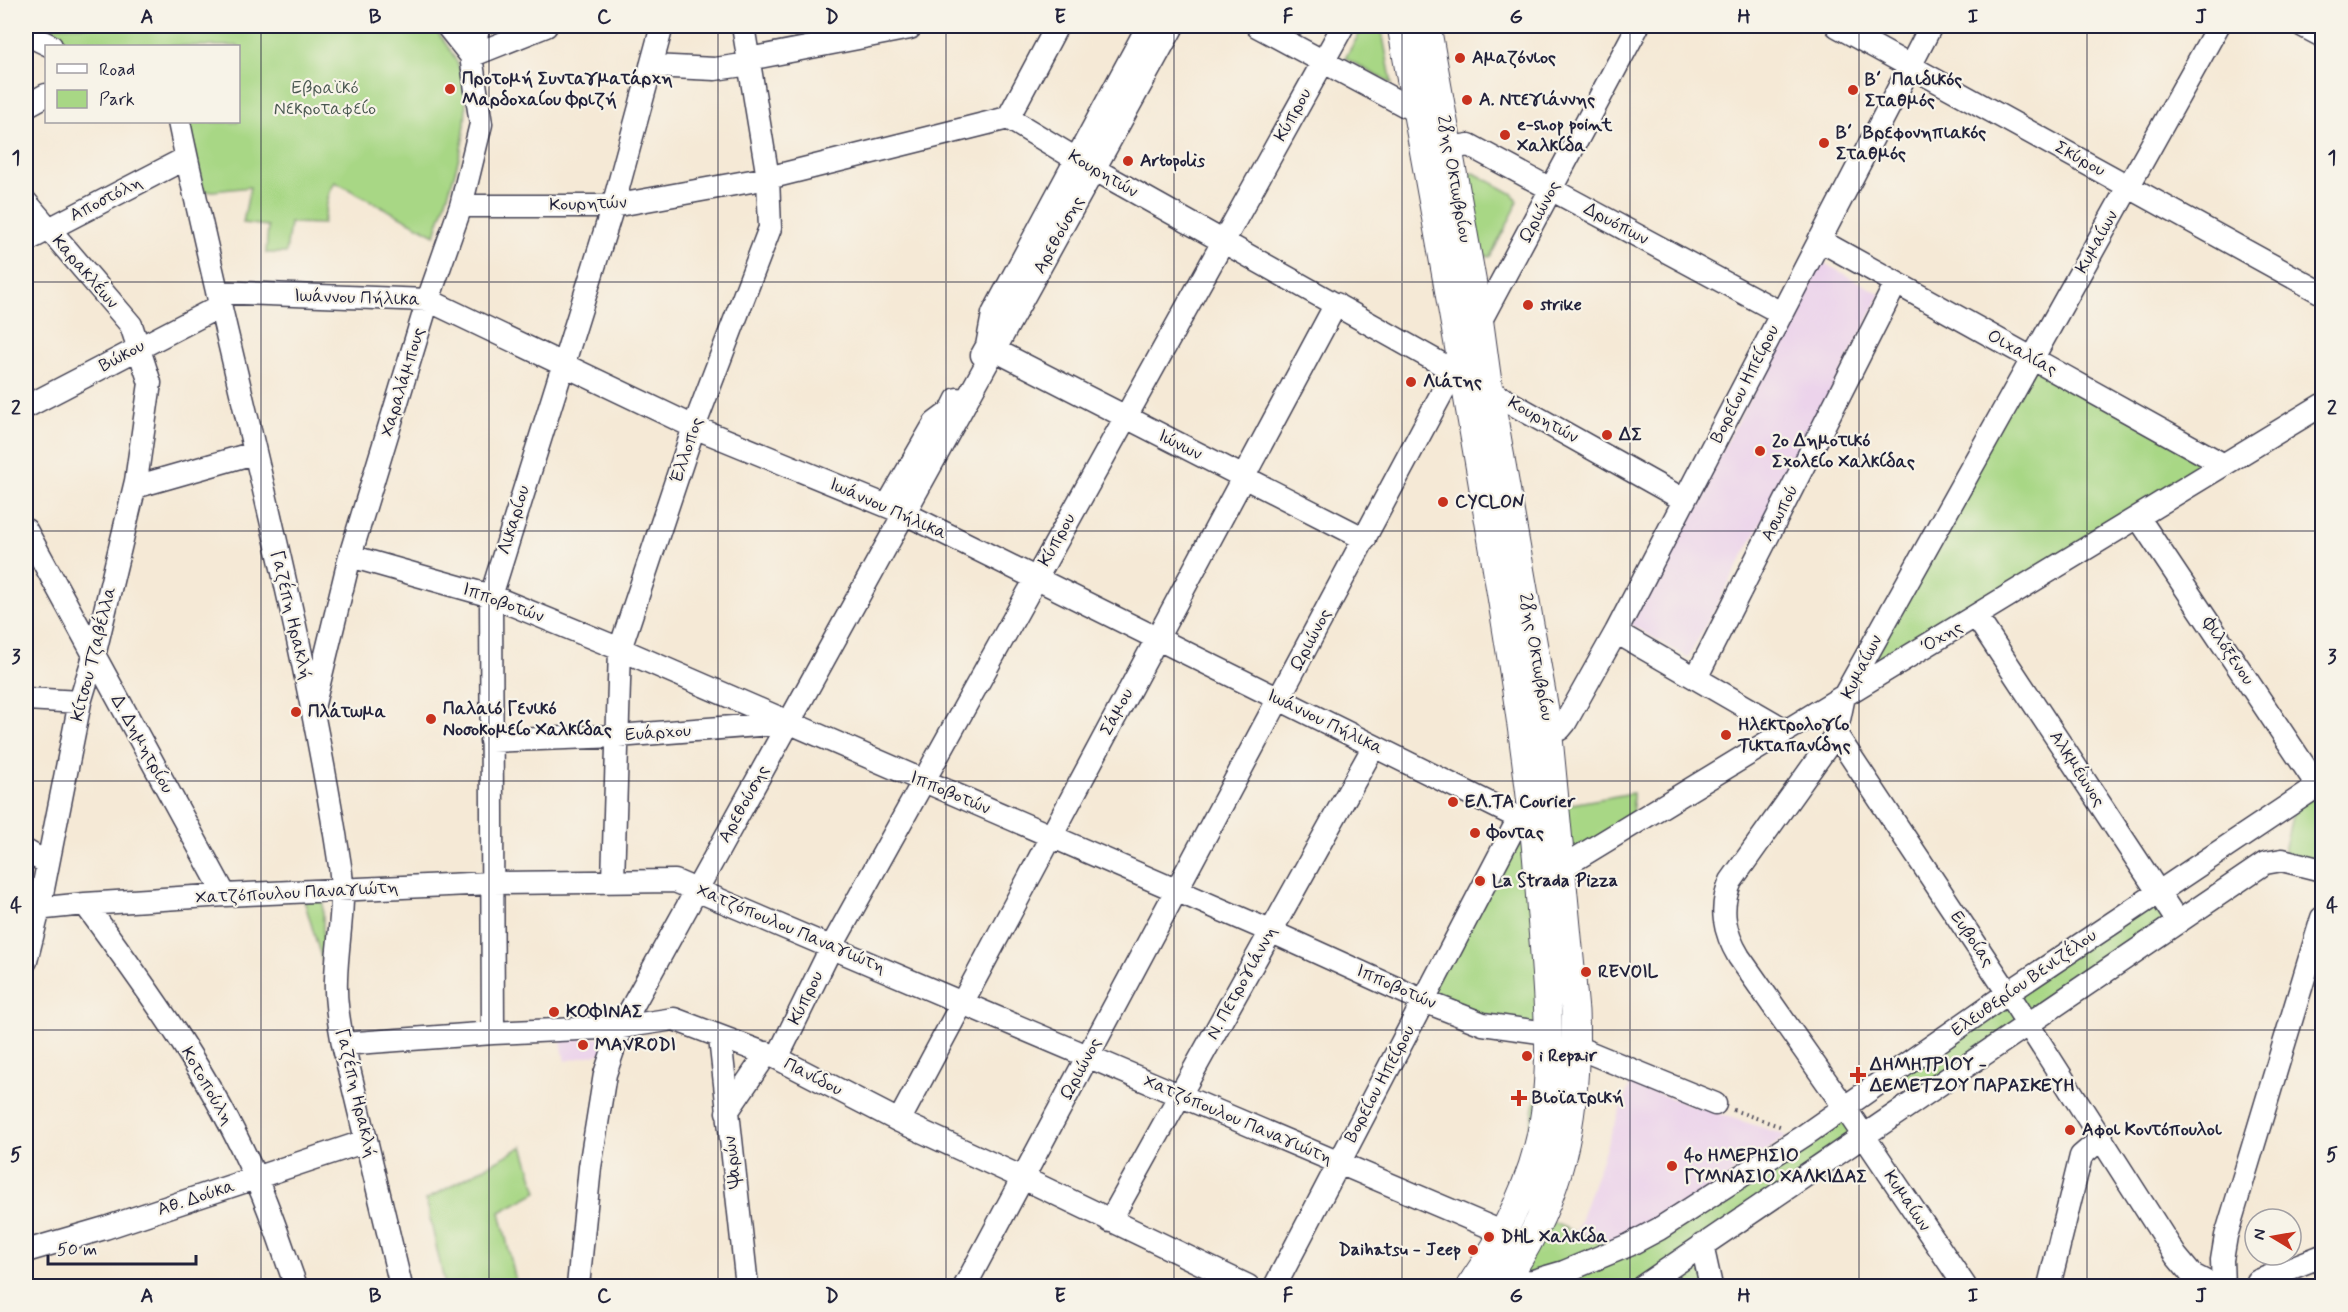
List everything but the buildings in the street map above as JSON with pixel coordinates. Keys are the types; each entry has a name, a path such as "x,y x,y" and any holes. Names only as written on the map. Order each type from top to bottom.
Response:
{"main road":[{"name":"28ης Οκτωβρίου","path":"1401,26 1523,731 1526,817 1542,934 1547,1033 1547,1086 1543,1126 1526,1183 1504,1233"},
{"name":"28ης Οκτωβρίου","path":"1427,26 1549,732 1560,868 1571,960 1576,1047 1569,1128 1552,1193 1530,1241 1503,1284"},
{"path":"1470,1287 1504,1233"}],"street":[{"path":"447,26 471,56"},
{"path":"471,56 479,26"},
{"path":"471,56 546,26"},
{"name":"Λικαρίου","path":"493,1033 491,596 613,206 662,26"},
{"name":"Έλλοπος","path":"614,881 620,649 694,427 770,228 768,178 743,26"},
{"path":"1008,118 1058,26"},
{"name":"Αρεθούσης","path":"578,1287 597,1120 605,1074 621,1027 789,723 896,510 991,348 1085,164 1149,26"},
{"name":"Αρεθούσης","path":"1085,164 1173,26"},
{"path":"1257,26 1417,112"},
{"name":"Κύπρου","path":"727,1112 772,1056 1343,26"},
{"name":"Ωριώνος","path":"968,1285 1279,699 1460,368 1480,324 1638,26"},
{"name":"Σκύρου","path":"1837,26 2322,293"},
{"name":"Βορείου Ηπείρου","path":"1549,732 1560,729 1565,723 1616,632 1931,26"},
{"name":"Κυμαίων","path":"1965,1287 1845,1108 1739,957 1727,931 1723,913 1724,903 1731,881 1836,734 1844,696 2218,26"},
{"path":"2303,26 2322,36"},
{"path":"651,66 715,69 910,27"},
{"path":"26,34 49,45"},
{"name":"Χαραλάμπους","path":"313,709 350,556 428,300 461,206 481,124 471,56"},
{"path":"26,106 45,96"},
{"name":"Κουρητών","path":"461,206 613,206 768,178 1008,118 1085,164 1336,304 1460,368 1489,390 1684,500"},
{"name":"Γαζέπη Ηρακλή","path":"178,123 313,709 343,891 336,981 337,1006 343,1044 401,1287"},
{"name":"Δρυόπων","path":"1449,148 1468,145 1781,313"},
{"name":"Αποστόλη","path":"26,241 186,158"},
{"name":"Καρακλέων","path":"26,202 130,325 139,347"},
{"name":"Οιχαλίας","path":"1819,240 2224,465"},
{"name":"Ασωπού","path":"1696,678 1896,283"},
{"name":"Ιωάννου Πήλικα","path":"219,299 428,300 694,427 896,510 1374,746 1526,817"},
{"name":"Βώκου","path":"26,407 139,347 219,299"},
{"name":"Σάμου","path":"898,1121 1336,304"},
{"name":"Κίτσου Τζαβέλλα","path":"26,959 32,909 47,863 80,702 94,656 141,459 150,383 139,347"},
{"name":"Ιώνων","path":"991,348 1365,539"},
{"name":"Όχης","path":"1560,868 2322,405"},
{"path":"135,487 254,453"},
{"name":"Φιλόξενου","path":"2138,517 2320,784"},
{"name":"Δ. Δημητρίου","path":"26,530 225,896"},
{"name":"Ιπποβοτών","path":"350,556 491,596 620,649 1483,1024 1547,1033"},
{"name":"Αλκμέωνος","path":"1976,616 2178,922"},
{"path":"1616,632 1787,731"},
{"path":"26,699 80,702"},
{"name":"Ευάρχου","path":"490,741 618,736 789,723"},
{"name":"Ευβοίας","path":"1836,734 2008,993 2184,1268 2214,1287"},
{"name":"Ν. Πετρογιάννη","path":"1110,1221 1374,746"},
{"name":"Ελευθερίου Βενιζέλου","path":"1503,1284 1545,1278 1629,1245 1659,1229 1805,1135 2008,993 2320,784"},
{"name":"Βορείου Ηπείρου","path":"1275,1287 1424,1000 1526,817"},
{"path":"26,851 47,863"},
{"path":"1643,1287 2027,1023 2270,860 2282,860 2322,870"},
{"name":"Χατζόπουλου Παναγιώτη","path":"32,909 225,896 492,883 675,881 1504,1233"},
{"name":"Κοτοπούλη","path":"85,904 139,978 203,1074 256,1179 296,1287"},
{"path":"2223,1287 2222,1260 2226,1236 2322,918"},
{"name":"Πανίδου","path":"343,1044 493,1033 621,1027 674,1019 772,1056 898,1121 1023,1178 1248,1287"},
{"name":"Ψαρών","path":"720,1038 747,1287"},
{"path":"1576,1047 1715,1104"},
{"path":"2049,1287 2081,1156 2102,1138"},
{"name":"Αθ. Δούκα","path":"26,1251 105,1228 366,1141"},
{"path":"1702,1245 1711,1287"},
{"path":"2260,1287 2258,1281 2322,1256"}],"path":[{"path":"401,26 405,29 422,26"},
{"path":"1715,1104 1805,1135"}],"shaded area":[{"name":"2ο Δημοτικό Σχολείο Χαλκίδας","path":"1822,262 1881,294 1809,435 1688,658 1630,624"},
{"name":"MAVRODI","path":"604,1037 603,1053 565,1061 560,1038"},
{"name":"4ο ΗΜΕΡΗΣΙΟ ΓΥΜΝΑΣΙΟ ΧΑΛΚΙΔΑΣ","path":"1631,1082 1640,1088 1788,1136 1666,1219 1606,1244 1576,1233"}],"green space":[{"name":"Εβραϊκό Νεκροταφείο","path":"26,26 432,26 449,48 459,67 465,93 466,114 460,155 435,235 335,182 329,194 323,224 290,223 286,253 266,253 268,226 243,223 250,187 204,192 187,123 240,123 240,45 52,45"},
{"path":"1364,26 1381,26 1392,84 1345,58"},
{"path":"1474,173 1513,194 1517,201 1490,257 1481,254 1468,174"},
{"path":"2032,359 2224,465 1844,696"},
{"path":"2322,783 2322,870 2282,860 2296,799"},
{"path":"1633,793 1633,815 1561,868 1574,993 1542,1218 1606,1245 1613,1251 1845,1108 1863,1136 1703,1245 1722,1286 1470,1286 1516,1208 1547,1034 1424,1001 1519,818 1555,807"},
{"path":"2158,892 2178,922 1917,1099 1899,1070"},
{"path":"304,900 323,902 323,964"},
{"path":"523,1146 537,1192 500,1212 517,1286 445,1286 426,1200"}],"place":[{"name":"Αμαζόνιος","path":"1460,58"},
{"name":"Προτομή Συνταγματάρχη Μαρδοχαίου Φριζή","path":"450,89"},
{"name":"Β΄ Παιδικός Σταθμός","path":"1853,90"},
{"name":"Α. Ντεγιάννης","path":"1467,100"},
{"name":"e-shop point Χαλκίδα","path":"1505,135"},
{"name":"Β΄ Βρεφονηπιακός Σταθμός","path":"1824,143"},
{"name":"Artopolis","path":"1128,161"},
{"name":"strike","path":"1528,305"},
{"name":"Λιάτης","path":"1411,382"},
{"name":"ΔΣ","path":"1607,435"},
{"name":"2ο Δημοτικό Σχολείο Χαλκίδας","path":"1760,451"},
{"name":"CYCLON","path":"1443,502"},
{"name":"Πλάτωμα","path":"296,712"},
{"name":"Παλαιό Γενικό Νοσοκομείο Χαλκίδας","path":"431,719"},
{"name":"Ηλεκτρολογίο Τικταπανίδης","path":"1726,735"},
{"name":"ΕΛ.ΤΑ Courier","path":"1453,802"},
{"name":"Φοντας","path":"1475,833"},
{"name":"La Strada Pizza","path":"1480,881"},
{"name":"REVOIL","path":"1586,972"},
{"name":"ΚΟΦΙΝΑΣ","path":"554,1012"},
{"name":"MAVRODI","path":"583,1045"},
{"name":"i Repair","path":"1527,1056"},
{"name":"ΔΗΜΗΤΡΙΟΥ - ΔΕΜΕΤΖΟΥ ΠΑΡΑΣΚΕΥΗ","path":"1858,1075"},
{"name":"Βιοϊατρική","path":"1519,1098"},
{"name":"Αφοι Κοντόπουλοι","path":"2070,1130"},
{"name":"4ο ΗΜΕΡΗΣΙΟ ΓΥΜΝΑΣΙΟ ΧΑΛΚΙΔΑΣ","path":"1672,1166"},
{"name":"DHL Χαλκίδα","path":"1489,1237"},
{"name":"Daihatsu - Jeep","path":"1473,1250"}]}
